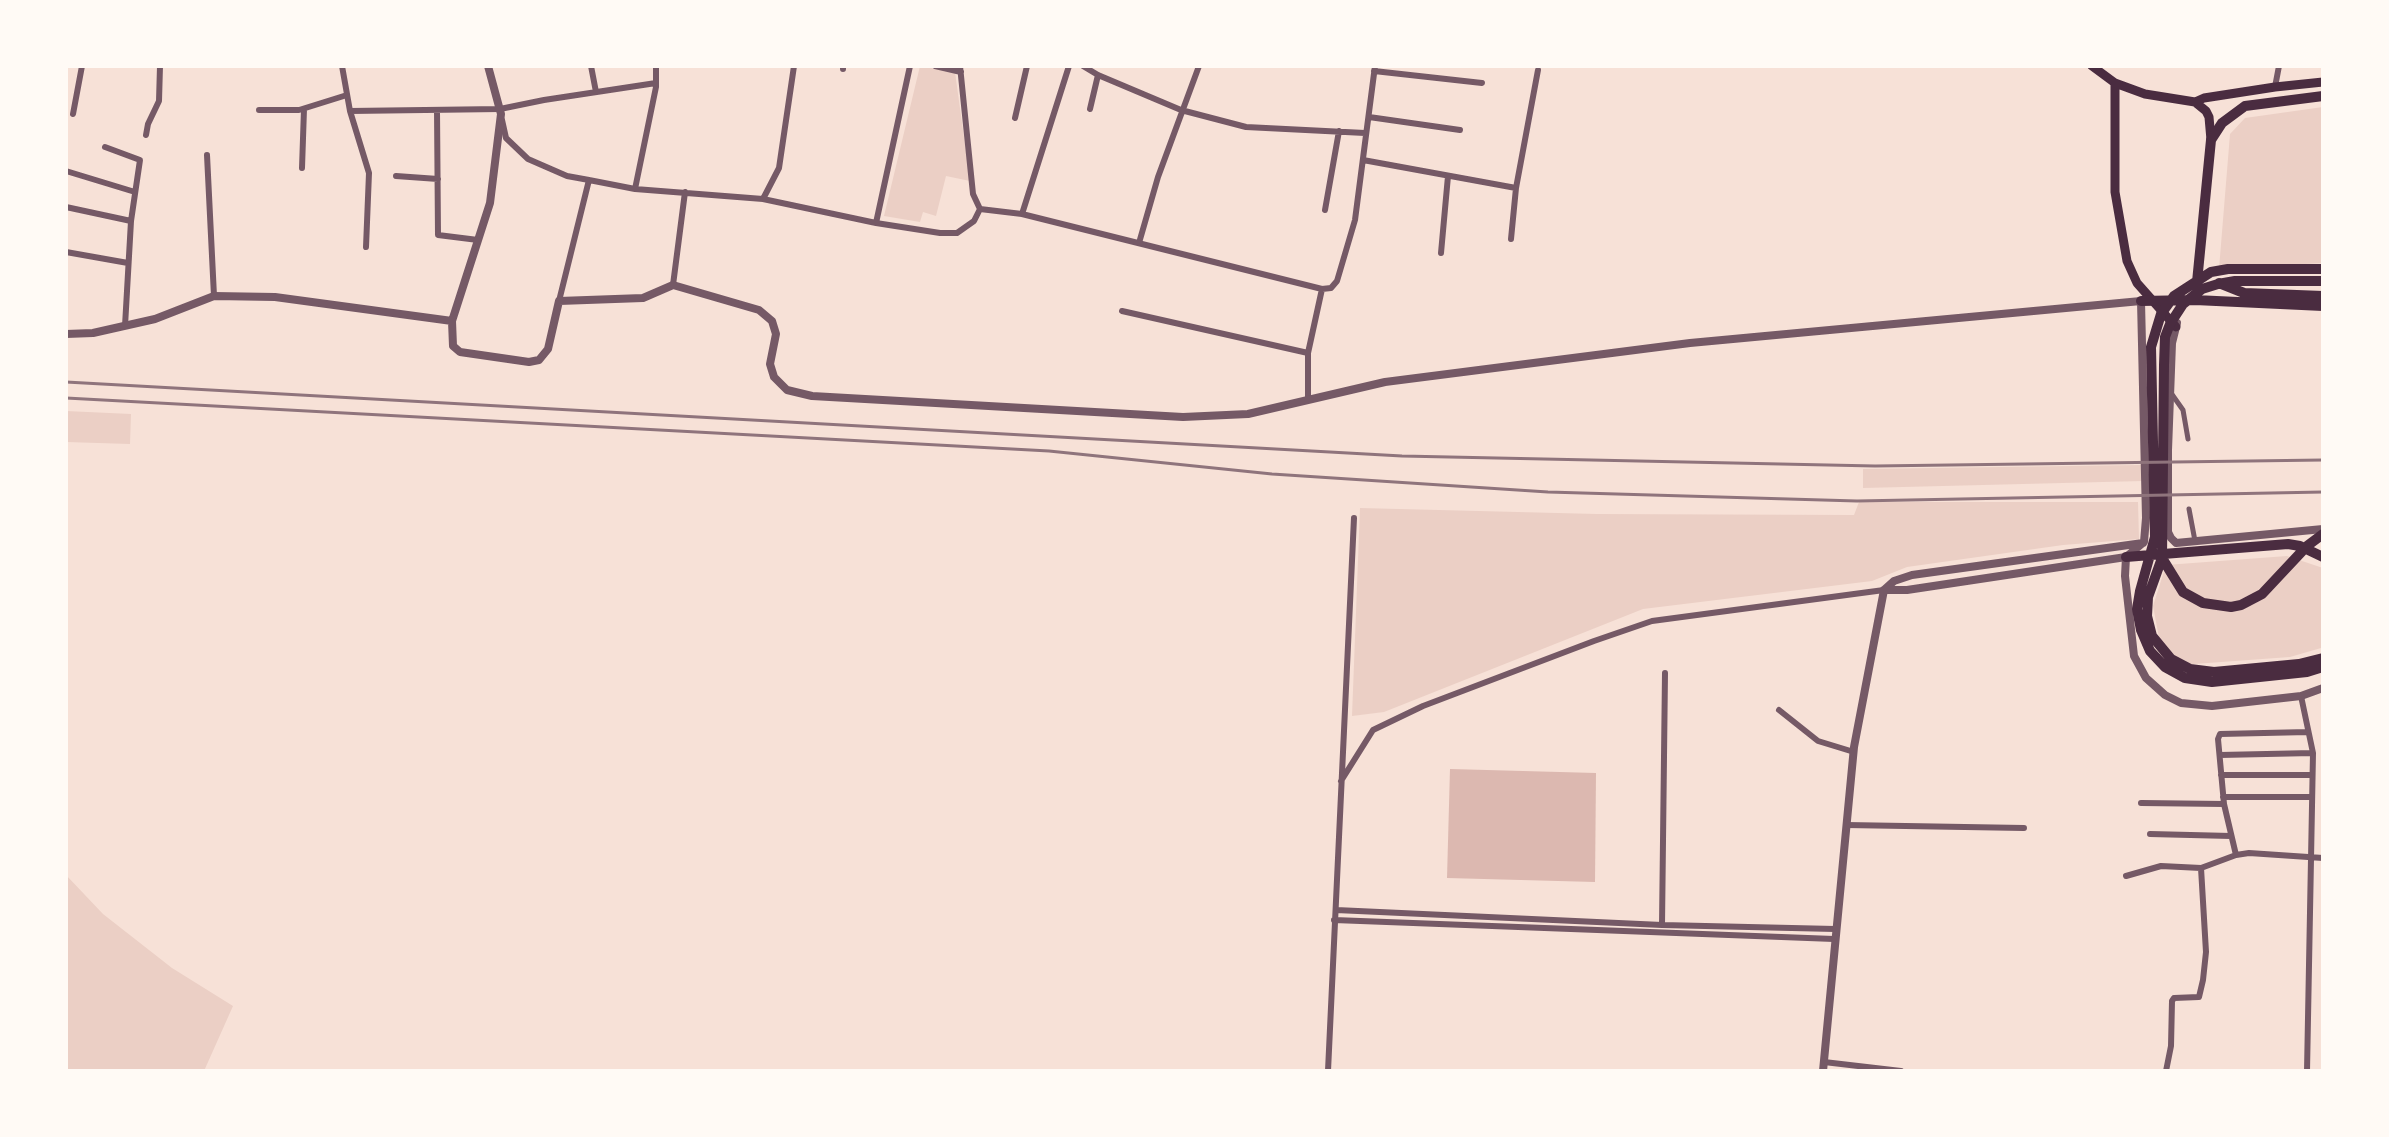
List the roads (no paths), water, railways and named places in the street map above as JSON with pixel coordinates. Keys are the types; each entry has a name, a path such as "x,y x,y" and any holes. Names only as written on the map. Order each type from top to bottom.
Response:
{"main road":[{"path":"2092,66 2115,83 2145,94 2195,102 2209,117 2211,140 2195,300"},
{"path":"2195,102 2204,98 2323,82"},
{"path":"2115,83 2115,192 2127,261 2146,301 2176,327"},
{"path":"2211,140 2230,115 2245,106 2323,96"},
{"path":"2199,262 2210,277 2244,293 2323,296"},
{"path":"2323,269 2228,269 2211,272 2174,296 2161,314 2151,347 2155,537 2137,609 2150,651 2165,667 2185,678 2212,682 2307,672 2323,667"},
{"path":"2323,281 2235,281 2218,284 2202,289 2183,304 2170,324 2165,337 2164,365 2162,558 2148,597 2147,616 2152,636 2171,659 2190,669 2214,672 2299,664 2323,658"},
{"path":"2146,301 2323,306"},
{"path":"2310,530 2323,533"},
{"path":"2162,558 2183,592 2203,603 2231,607 2262,594 2323,533"},
{"path":"2126,557 2288,544 2323,557"}],"street":[{"path":"73,114 82,66"},
{"path":"146,135 159,101 160,66"},
{"path":"342,66 350,111 369,173 366,247"},
{"path":"488,66 506,138 528,159 567,176 635,189 763,199 940,233 957,233 974,221 980,209"},
{"path":"591,66 596,92"},
{"path":"635,189 656,83 656,66"},
{"path":"763,199 779,168 794,66"},
{"path":"876,223 910,66"},
{"path":"935,66 960,69 973,194 980,209"},
{"path":"1015,118 1027,66"},
{"path":"1022,214 1069,66"},
{"path":"1083,66 1181,110 1246,127 1365,133"},
{"path":"1090,109 1100,76 1107,66"},
{"path":"1139,243 1158,177 1199,66"},
{"path":"2275,87 2279,66"},
{"path":"980,209 1022,214 1322,289 1331,288 1337,281 1355,220 1374,68 1482,83"},
{"path":"1511,239 1516,188 1538,70"},
{"path":"350,111 500,112 656,83"},
{"path":"259,110 304,109 347,95"},
{"path":"302,168 304,109"},
{"path":"437,110 438,235 478,240"},
{"path":"500,112 490,203 452,321 453,346 460,352 529,362 539,360 548,349 589,180"},
{"path":"1369,117 1460,130"},
{"path":"1325,210 1339,131"},
{"path":"105,147 140,160 131,221 125,326"},
{"path":"207,155 214,296"},
{"path":"1363,160 1516,188"},
{"path":"66,171 135,192"},
{"path":"396,176 438,179"},
{"path":"1441,253 1448,176"},
{"path":"673,285 685,192"},
{"path":"66,207 131,221"},
{"path":"66,252 128,263"},
{"path":"559,301 643,298 673,285 759,310 772,321 776,334 770,364 774,377 787,390 812,396 1183,417 1248,414 1385,382 1690,343 2146,301 2147,492 2144,542 2126,557 1907,590 1884,590 1652,621 1423,706 1373,730 1341,781"},
{"path":"2197,286 2183,301 2172,343 2168,532 2176,543 2310,530"},
{"path":"1308,400 1308,353 1322,289"},
{"path":"66,334 93,333 155,319 214,296 302,299 452,321"},
{"path":"1122,311 1308,353"},
{"path":"2171,393 2183,410 2188,439"},
{"path":"2189,509 2195,541"},
{"path":"1328,1071 1354,518"},
{"path":"1901,1071 1823,1066 1854,752 1884,590 1894,581 1912,575 2144,542"},
{"path":"2126,557 2125,576 2134,656 2140,670 2155,687 2173,699 2194,706 2301,696 2323,688"},
{"path":"1662,925 1665,673"},
{"path":"2301,696 2313,753 2307,1071"},
{"path":"1779,710 1818,741 1854,752"},
{"path":"2236,855 2224,801 2220,734 2308,732"},
{"path":"2220,755 2313,753"},
{"path":"2221,775 2312,775"},
{"path":"2141,803 2311,797"},
{"path":"1846,825 2024,828"},
{"path":"2150,834 2231,836"},
{"path":"2126,876 2161,866 2201,868 2236,855 2323,858"},
{"path":"2166,1071 2171,1046 2172,1001 2174,998 2199,997 2203,980 2206,952 2201,868"},
{"path":"1336,910 1835,934"},
{"path":"1334,920 1835,934"}],"railway":[{"path":"66,382 1402,456 1875,466 2323,460"},
{"path":"66,398 1049,451 1272,474 1548,492 1857,501 2323,492"}]}
